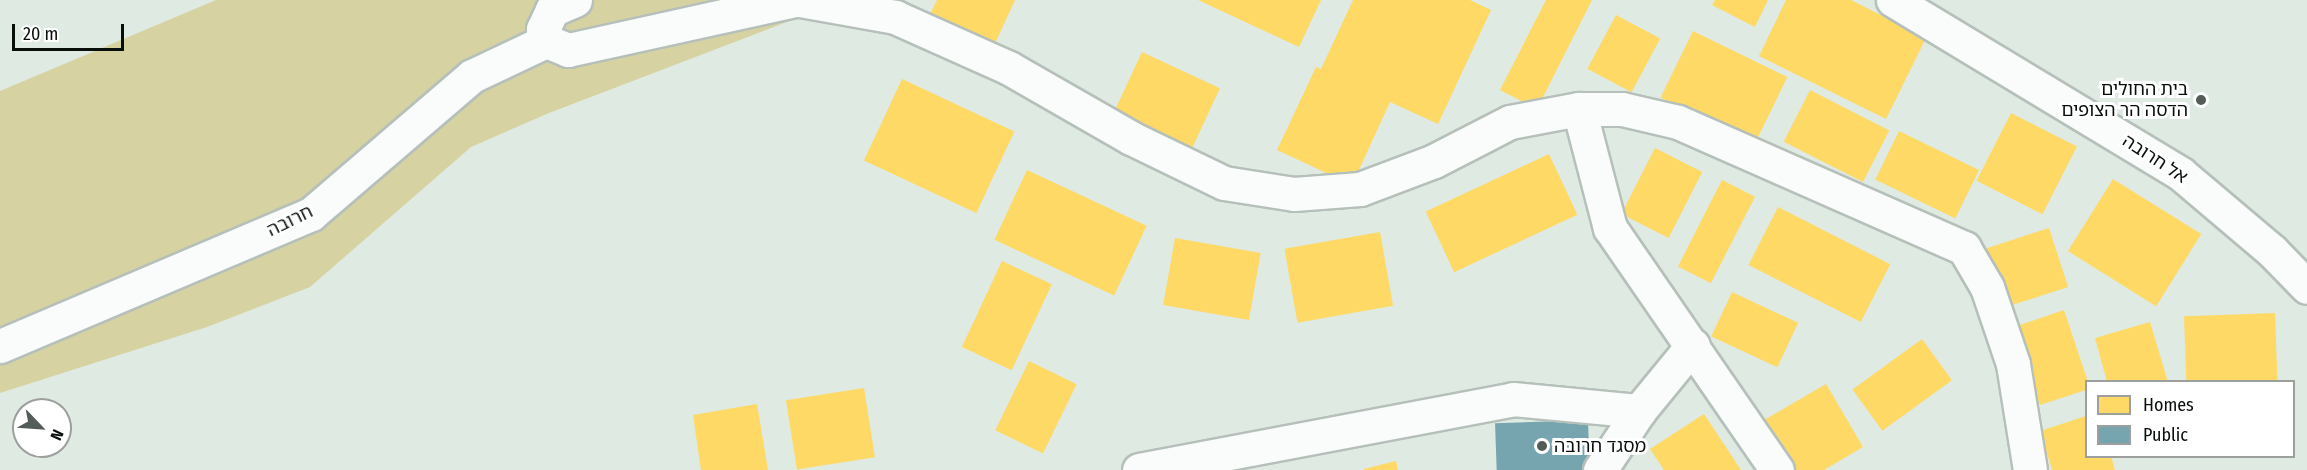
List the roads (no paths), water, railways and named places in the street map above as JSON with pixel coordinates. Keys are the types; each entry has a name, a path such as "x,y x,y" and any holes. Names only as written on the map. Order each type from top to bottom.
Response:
{"street":[{"path":"575,0 552,10 543,29 546,40 568,50 796,0"},
{"path":"800,0 895,17 1009,68 1131,138 1224,183 1294,194 1360,189 1434,161 1510,122 1579,109 1622,109 1678,122 1964,248 1987,287 2013,363 2030,470"},
{"name":"אל חרובה","path":"1893,0 2181,174 2307,287"},
{"name":"חרובה","path":"0,346 311,214 472,76 546,40"},
{"path":"1579,109 1610,228 1693,345 1777,470"},
{"path":"1600,470 1639,411 1693,345"},
{"path":"1139,470 1513,399 1639,411"}],"place":[{"name":"בית החולים הדסה הר הצופים","path":"2201,100"},
{"name":"מסגד חרובה","path":"1542,446"}]}
